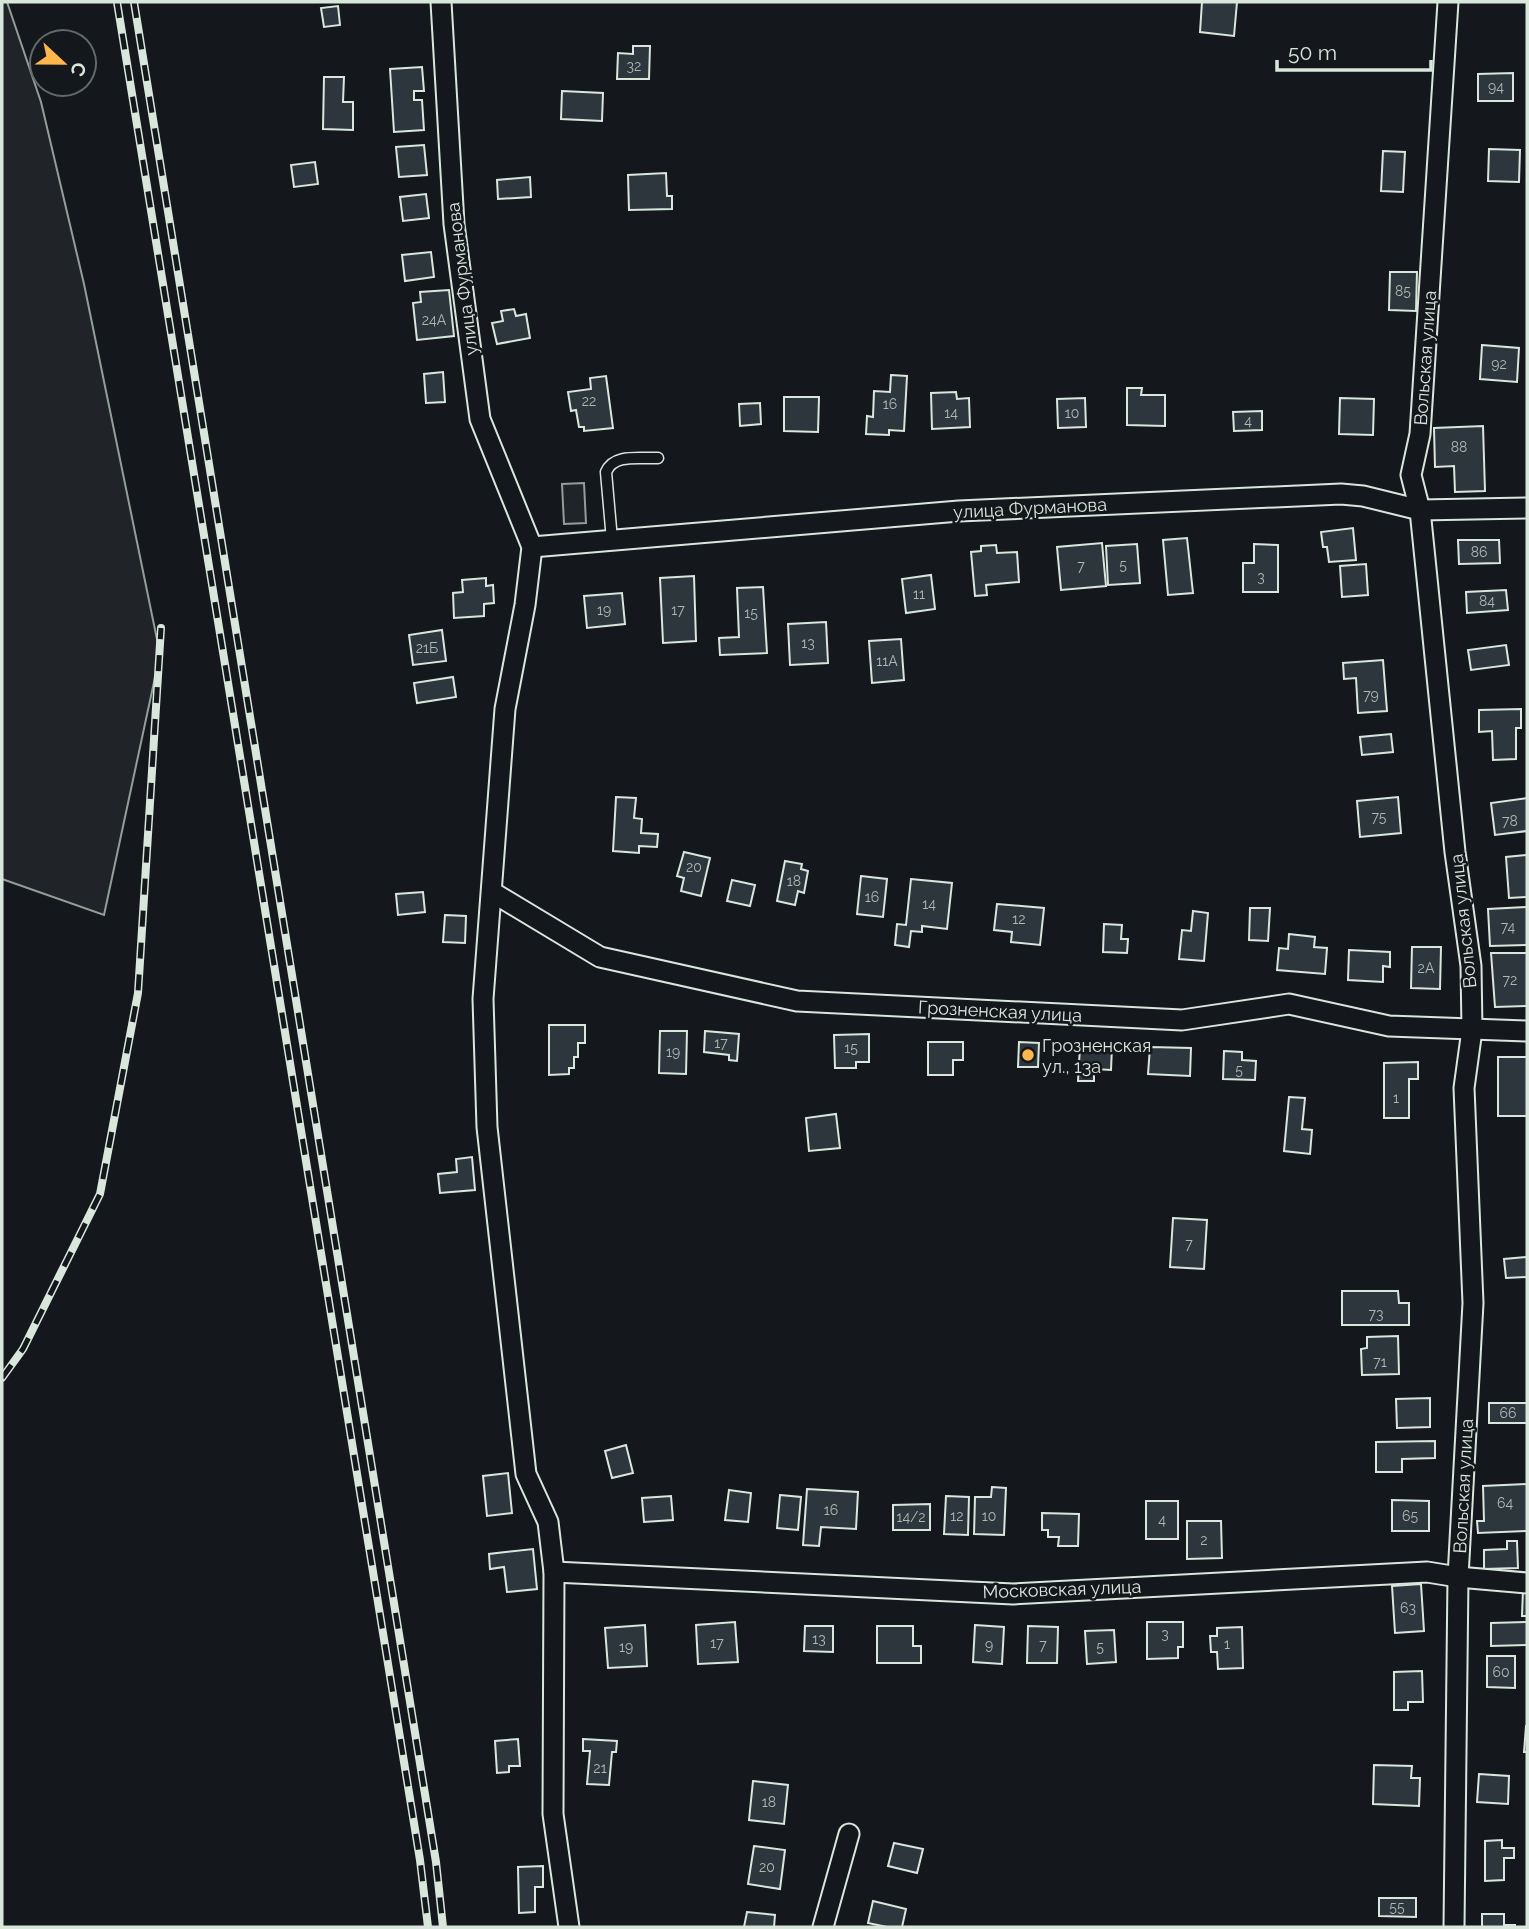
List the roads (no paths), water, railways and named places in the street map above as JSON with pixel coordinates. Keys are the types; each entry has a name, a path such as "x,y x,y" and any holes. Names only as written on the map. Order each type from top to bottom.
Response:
{"street":[{"name":"улица Фурманова","path":"440,2 454,224 480,419 531,547 524,605 505,709 483,999 487,1128 526,1474 548,1522 554,1572 553,1814 569,1927"},
{"name":"Вольская улица","path":"1448,2 1420,433 1411,475 1420,510 1455,852 1471,966 1472,1030 1464,1088 1473,1303 1458,1577 1454,1927"},
{"name":"улица Фурманова","path":"531,547 959,511 1341,494 1363,496 1420,510 1527,508"},
{"name":"Грозненская улица","path":"492,892 600,957 797,1001 1182,1020 1289,1004 1389,1026 1527,1031"},
{"name":"Московская улица","path":"554,1572 1013,1594 1427,1572 1527,1583"},
{"path":"823,1927 849,1834"}],"lane":[{"path":"612,540 606,472 610,464 616,460 658,458"}],"railway":[{"path":"117,2 420,1860 428,1927"},
{"path":"134,2 436,1862 443,1927"},
{"path":"2,1378 23,1349 100,1194 138,993 161,628"}],"place":[{"name":"Грозненская ул., 13а","path":"1028,1055"}]}
